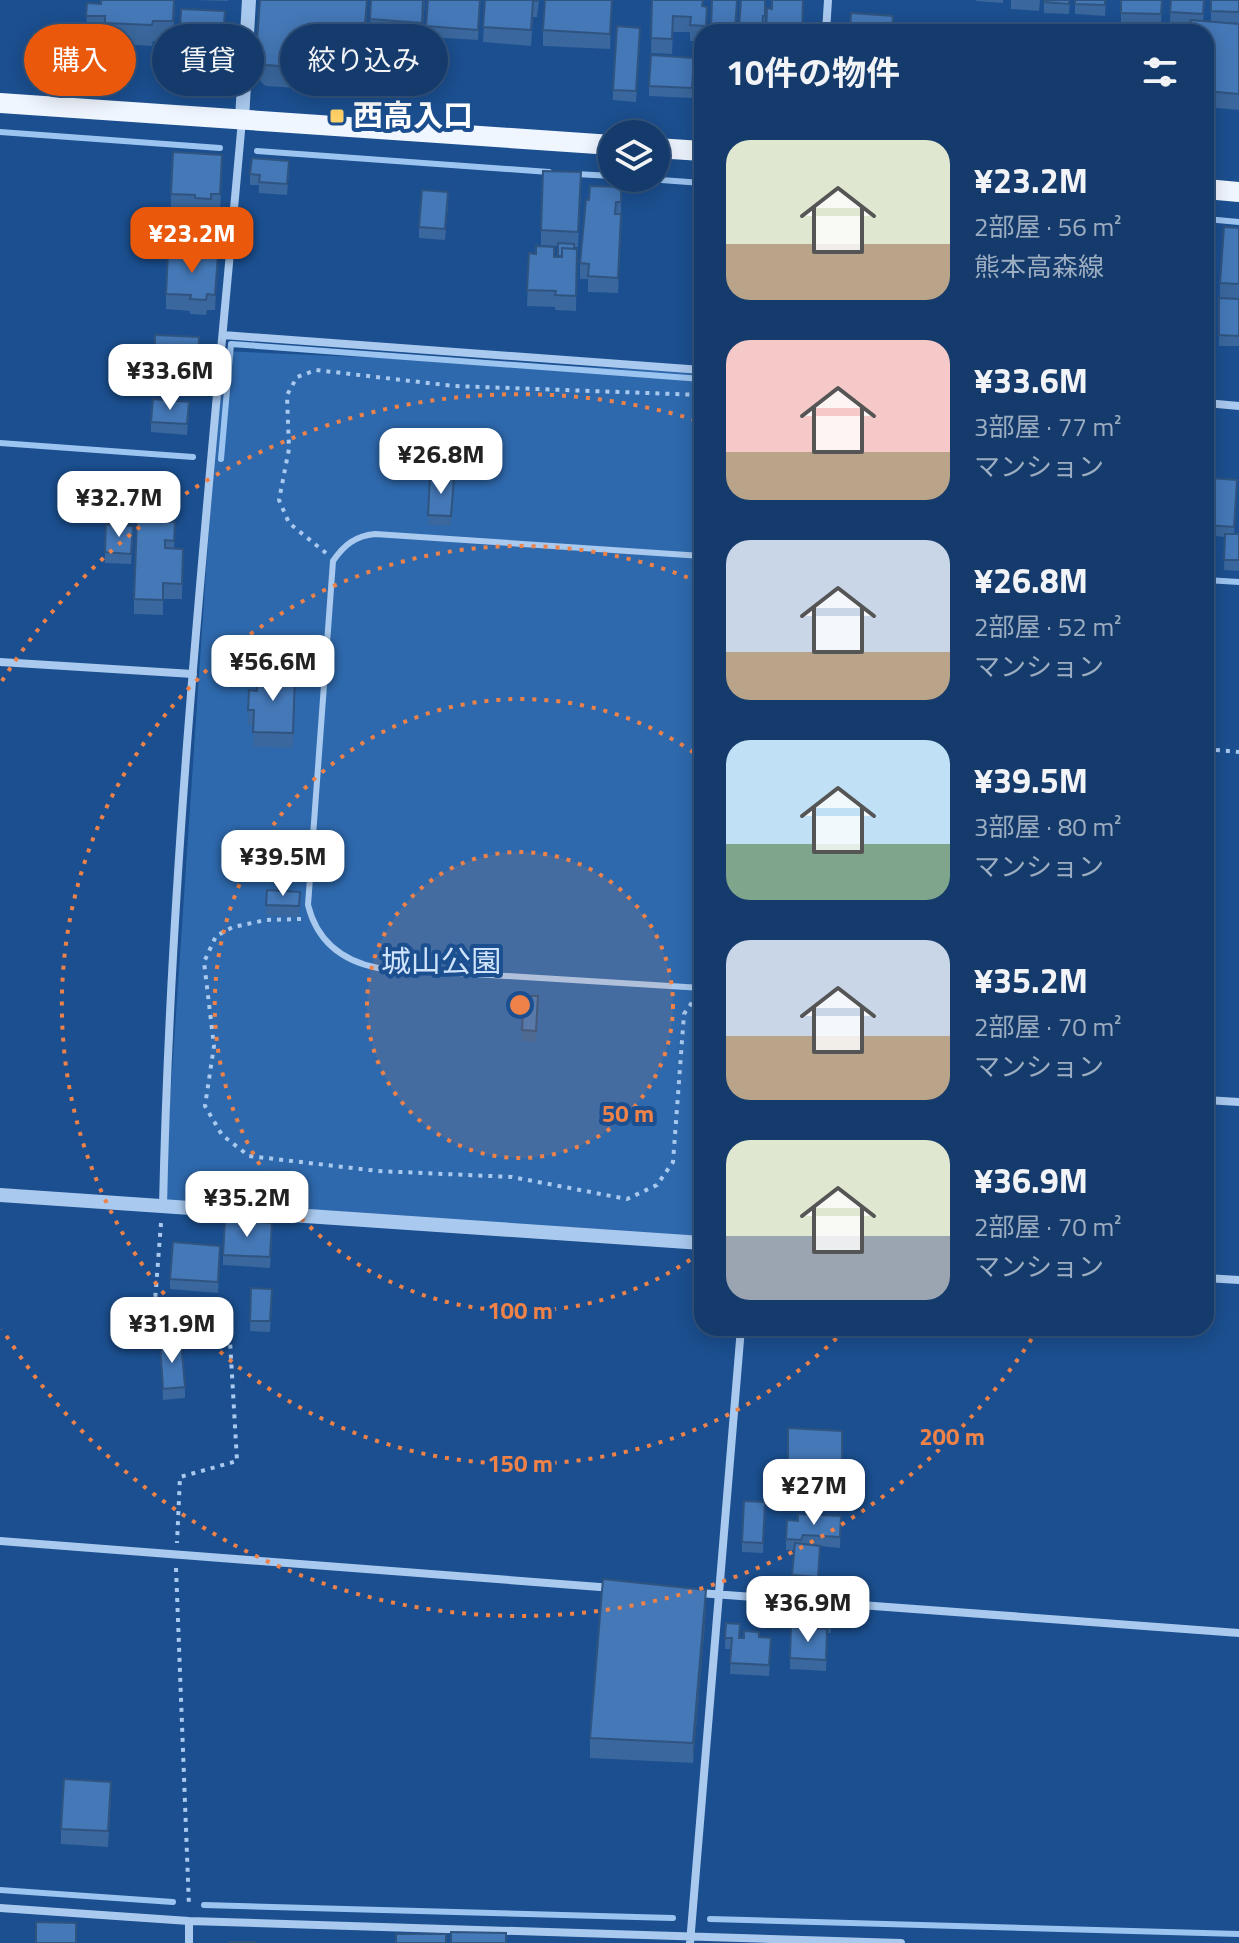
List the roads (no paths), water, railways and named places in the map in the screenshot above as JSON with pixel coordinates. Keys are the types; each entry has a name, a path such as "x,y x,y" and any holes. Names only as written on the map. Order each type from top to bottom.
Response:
{"main road":[{"path":"0,103 598,144"},
{"path":"670,149 694,150"},
{"path":"1214,190 1239,192"}],"street":[{"path":"163,1206 166,1054 193,674 242,119 249,0"},
{"path":"826,24 828,0"},
{"path":"223,335 694,369"},
{"path":"1214,404 1239,406"},
{"path":"0,662 193,674"},
{"path":"1214,1100 1239,1102"},
{"path":"0,1195 694,1242"},
{"path":"1214,1278 1239,1280"},
{"path":"690,1940 740,1336"},
{"path":"0,1541 628,1589"},
{"path":"688,1593 1239,1633"},
{"path":"0,1908 189,1921 690,1940 901,1943"},
{"path":"189,1921 189,1943"}],"lane":[{"path":"694,555 375,534 350,542 334,559 308,905 319,933 342,957 360,965 694,988"}],"waterway":[{"path":"0,132 220,148"},
{"path":"257,151 549,172"},
{"path":"576,174 598,175"},
{"path":"670,181 694,182"},
{"path":"1214,220 1239,222"},
{"path":"221,459 231,344 694,378"},
{"path":"0,443 193,457"},
{"path":"1214,580 1239,582"},
{"path":"0,1890 173,1902"},
{"path":"204,1905 673,1918"},
{"path":"710,1919 1239,1934"}],"place":[{"name":"西高入口","path":"337,116"}],"park label":[{"name":"城山公園","path":"441,962"}]}
